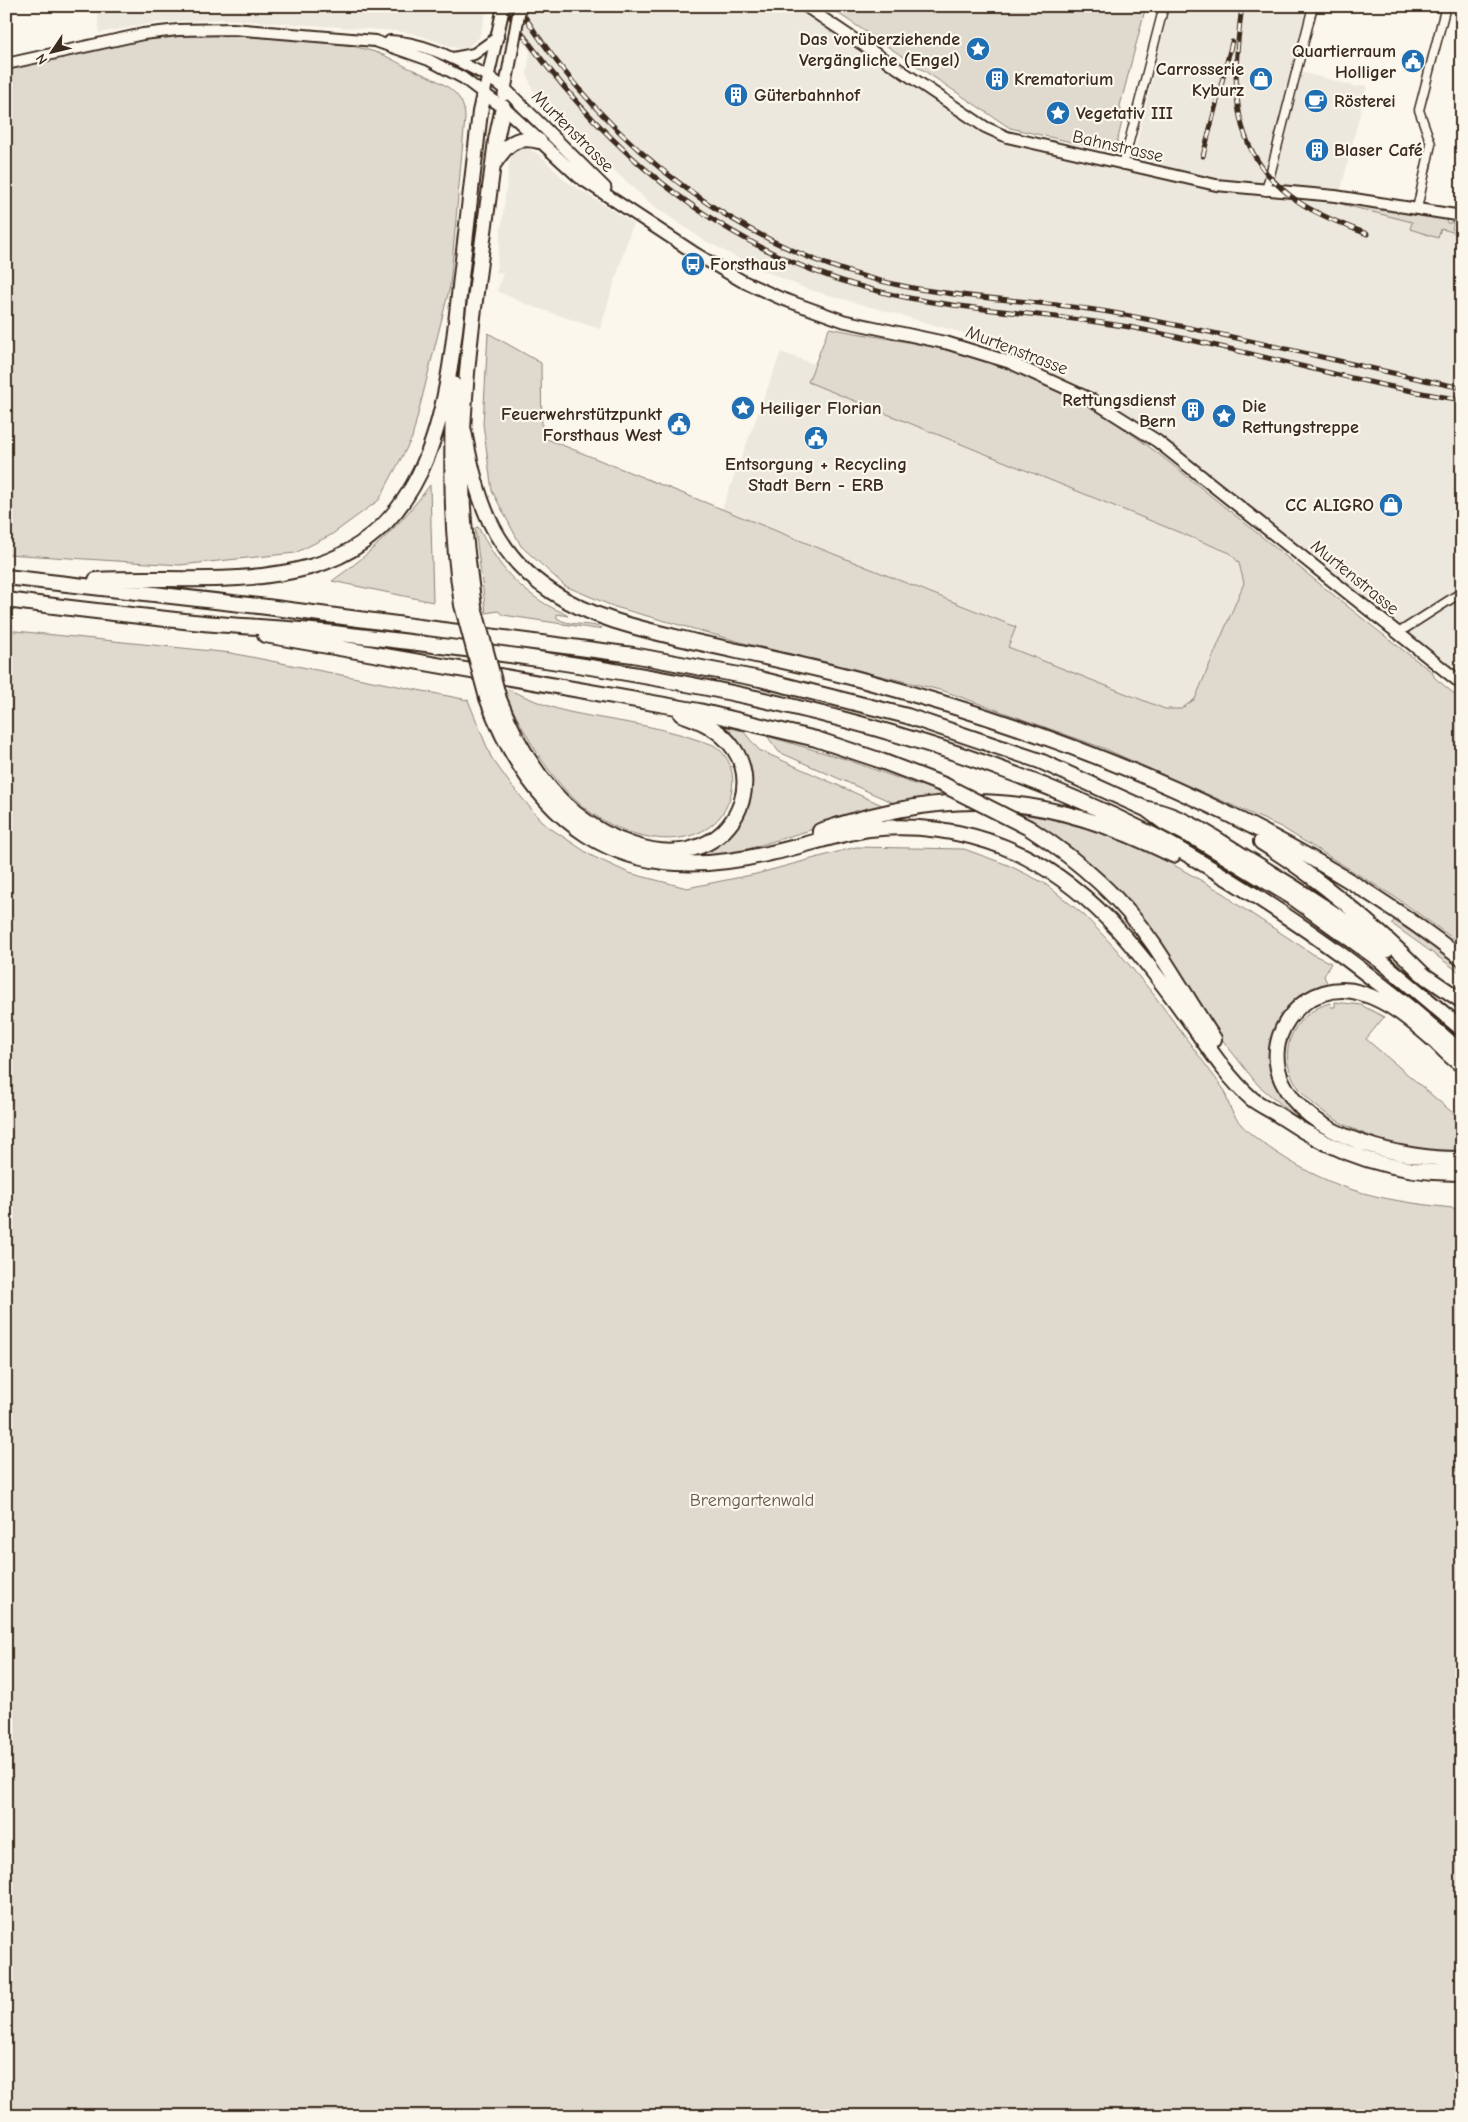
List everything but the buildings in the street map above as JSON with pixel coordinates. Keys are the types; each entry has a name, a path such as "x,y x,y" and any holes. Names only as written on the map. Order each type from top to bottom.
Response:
{"highway":[{"path":"53,582 258,576 309,567 352,549 393,516 416,482 430,451 438,425 454,345 480,112 484,94"},
{"path":"468,606 463,508 464,431 471,341 493,165 503,107"},
{"path":"493,165 504,148 515,141 523,138 539,141"},
{"path":"454,345 451,509 454,551 501,733 525,774 544,799 576,828 616,850 644,860 685,865 730,861 772,853 852,832 889,828 954,833 1005,848 1057,876 1104,915 1141,955 1234,1080 1253,1100 1322,1142 1372,1162 1424,1172 1462,1173"},
{"path":"464,431 480,501 500,541 536,580 566,600 619,623 831,672 928,699 1004,724 1123,769 1193,798 1301,854 1395,911 1462,959"},
{"path":"6,577 438,628 633,655 751,677 880,708 980,739 1070,773 1146,809 1165,823 1200,841 1292,897 1381,961 1462,1029"},
{"path":"6,600 193,622 338,634 513,657 660,680 823,714 946,749 1061,792 1164,840 1302,926 1346,957 1406,1004 1462,1053"},
{"path":"193,622 707,712 793,733 859,753 944,785 1029,828 1082,866 1120,903 1154,944 1224,1055 1241,1076 1281,1117"},
{"path":"493,699 540,778 565,805 602,832 635,846 662,851 695,848 716,838 733,820 743,798 743,771 734,749 720,734 704,723 625,697"},
{"path":"1123,769 1221,818 1285,857 1339,898 1393,943 1428,978"},
{"path":"730,861 850,821 898,809 943,802 1007,803 1046,808 1103,824 1235,883"},
{"path":"1146,809 1167,812 1218,840 1300,890 1462,1001"},
{"path":"1462,1065 1408,1016 1371,996 1347,990 1322,993 1305,1001 1295,1010 1282,1030 1277,1054 1282,1080 1288,1092 1297,1103 1320,1123 1350,1137 1388,1150 1427,1158 1462,1159"}],"main road":[{"name":"Murtenstrasse","path":"503,107 520,6"},
{"path":"484,94 503,10"},
{"name":"Murtenstrasse","path":"489,78 505,89 615,198"},
{"name":"Murtenstrasse","path":"484,94 503,107 579,177 615,198 715,266 780,298 844,321 947,342 984,353 1033,372 1092,400 1157,441 1462,684"}],"street":[{"name":"Bahnstrasse","path":"805,6 998,134 1216,185 1335,196 1462,216"},
{"path":"1124,165 1164,6"},
{"path":"1266,191 1313,6"},
{"path":"1417,210 1431,144 1419,110 1446,6"},
{"path":"6,64 112,40 178,30 233,29 375,41 412,42 453,58 489,78"},
{"path":"453,58 474,54 498,37"},
{"path":"375,41 429,60 463,78 484,94"},
{"path":"1398,633 1462,592"}],"shaded area":[{"path":"97,6 488,6 479,38 469,46 459,49 415,34 396,31 221,19 154,23 99,33"},
{"path":"498,6 805,6 985,127 1216,185 1321,195 1321,200 1326,202 1412,221 1410,229 1438,238 1441,230 1461,234 1462,232 1462,682 1157,439 1018,361 1025,347 1009,346 807,289 751,265 702,239 651,204 532,89 527,73 530,51"},
{"path":"1170,6 1318,6 1301,72 1358,87 1362,85 1367,86 1340,193 1227,181 1133,159"},
{"path":"525,147 540,155 566,181 633,223 600,329 528,305 497,291 503,273 496,272 510,157 515,150"},
{"path":"781,352 814,364 808,382 1229,553 1239,563 1244,583 1195,699 1181,709 1165,709 1008,647 1015,626 722,509"}],"green space":[{"path":"827,6 1146,6 1120,106 1123,117 1115,152 1010,128"},
{"path":"169,35 273,36 326,41 351,46 380,54 433,79 449,88 460,100 464,108 465,118 450,286 412,438 379,500 331,535 295,553 180,565 6,554 6,68 135,39"},
{"path":"1321,199 1446,219 1447,223 1454,223 1452,229 1461,231 1461,234 1441,229 1438,238 1410,229 1412,222"},
{"path":"829,328 923,345 971,356 1036,380 1107,417 1163,457 1432,672 1435,678 1462,700 1462,945 1398,899 1281,827 1103,748 944,691 744,643 615,607 565,586 521,546 492,491 483,424 488,333 541,363 542,437 1016,627 1008,647 1165,709 1181,709 1195,699 1244,583 1239,563 1230,553 808,382"},
{"path":"430,485 433,602 332,581 360,560 385,537 408,513"},
{"path":"478,527 492,552 514,580 534,597 568,616 557,614 557,618 567,623 602,628 596,629 503,615 498,611 486,613 475,528"},
{"name":"Bremgartenwald","path":"6,630 231,653 468,700 491,757 511,785 544,824 592,856 629,873 687,888 756,874 856,847 964,849 1008,865 1044,883 1084,915 1116,949 1154,995 1225,1091 1228,1102 1237,1119 1257,1139 1297,1166 1342,1186 1410,1203 1462,1209 1462,2116 6,2116"},
{"path":"501,687 560,710 666,731 713,745 724,755 730,765 732,788 725,810 709,827 686,837 661,839 617,828 594,815 574,799 556,780 527,735"},
{"path":"723,726 743,731 759,750 882,805 882,808 735,853 703,858 674,855 713,845 749,781"},
{"path":"767,736 845,759 917,785 933,786 960,798 896,804 779,752"},
{"path":"1017,813 1067,822 1109,835 1172,864 1225,894 1235,903 1316,956 1331,963 1324,976 1327,983 1337,986 1299,1000 1273,1068 1341,1142 1295,1116 1258,1085 1224,1042 1173,962 1033,823"},
{"path":"1394,920 1462,967 1462,974 1392,924"},
{"path":"1335,1002 1361,1005 1384,1017 1366,1039 1460,1119 1462,1117 1462,1150 1436,1150 1390,1143 1346,1125 1325,1113 1307,1098 1294,1080 1288,1061 1290,1039 1296,1026 1305,1016 1323,1005 1330,1003 1331,1007 1335,1007"}],"railway":[{"path":"503,6 541,59 583,108 628,154 676,194 729,229 785,259 845,282 909,298 963,307 1129,327 1171,335 1378,384 1462,400"},
{"path":"518,6 554,58 594,106 638,149 687,189 739,223 794,251 852,273 913,288 1114,313 1201,330 1462,388"},
{"path":"1242,6 1236,63 1237,90 1240,116 1247,140 1259,163 1277,185 1302,204 1326,217 1367,234"},
{"path":"1203,156 1232,42"}],"place":[{"name":"Das vorüberziehende Vergängliche (Engel)","path":"978,49"},
{"name":"Quartierraum Holliger","path":"1413,61"},
{"name":"Krematorium","path":"997,79"},
{"name":"Carrosserie Kyburz","path":"1261,79"},
{"name":"Güterbahnhof","path":"736,95"},
{"name":"Rösterei","path":"1316,101"},
{"name":"Vegetativ III","path":"1058,113"},
{"name":"Blaser Café","path":"1317,150"},
{"name":"Forsthaus","path":"693,264"},
{"name":"Heiliger Florian","path":"743,408"},
{"name":"Rettungsdienst Bern","path":"1193,410"},
{"name":"Die Rettungstreppe","path":"1224,416"},
{"name":"Feuerwehrstützpunkt Forsthaus West","path":"679,424"},
{"name":"Entsorgung + Recycling Stadt Bern - ERB","path":"816,438"},
{"name":"CC ALIGRO","path":"1391,505"}]}
